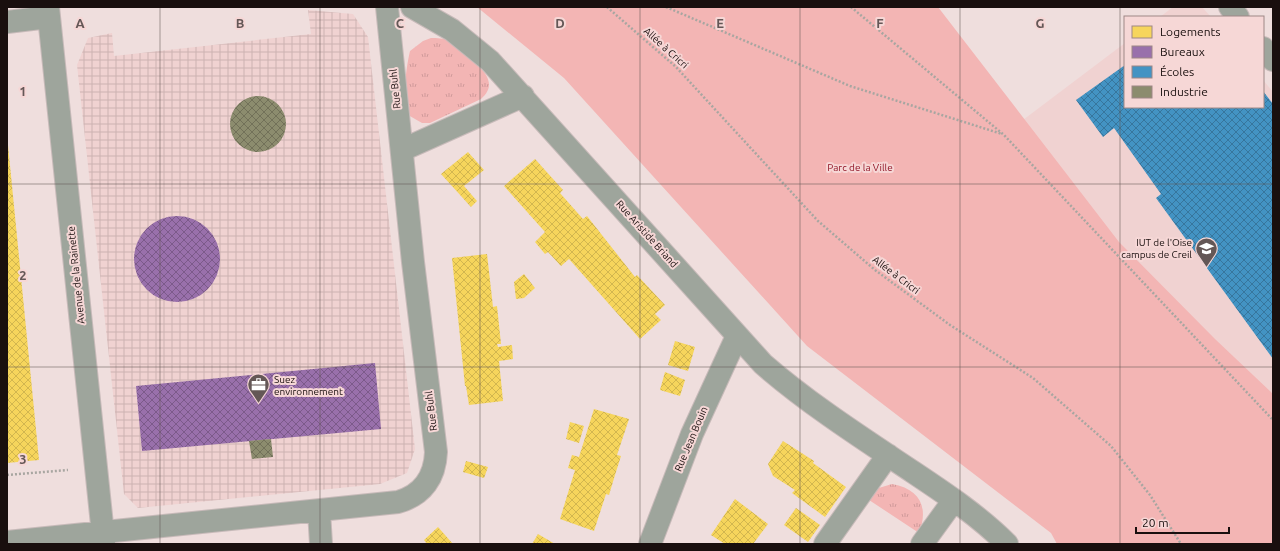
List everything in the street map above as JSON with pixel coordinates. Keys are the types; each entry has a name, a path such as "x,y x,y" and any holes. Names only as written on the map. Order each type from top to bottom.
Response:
{"street":[{"name":"Rue Buhl","path":"7,542 104,538 398,502 407,500 418,494 426,485 433,474 436,463 436,452 387,7"},
{"name":"Rue Aristide Briand","path":"412,7 452,30 490,61 762,364 780,379 984,522 1007,544"},
{"path":"1230,7 1237,16"},
{"path":"7,22 49,12"},
{"name":"Avenue de la Rainette","path":"49,12 104,538"},
{"path":"1264,49 1273,60"},
{"path":"402,150 523,96"},
{"name":"Rue Jean Bouin","path":"650,544 692,434 737,336"},
{"path":"825,544 888,455"},
{"path":"922,544 954,500"},
{"path":"319,511 321,544"}],"path":[{"name":"Allée à Cricri","path":"607,7 676,67 818,221 875,270 932,312 1033,378 1110,446 1150,495 1181,544"},
{"path":"666,7 850,86 1004,135"},
{"path":"851,7 1004,135 1273,420"},
{"path":"7,475 71,469"}],"shaded area":[{"path":"1173,7 1202,7 1210,16 1161,16"},
{"path":"308,10 353,14 368,37 415,449 407,473 380,484 138,508 124,494 77,65 88,38 112,33 114,56 311,34"},
{"name":"IUT de l'Oise campus de Creil","path":"1124,44 1124,108 1264,108 1264,81 1273,92 1273,406 1011,129"}],"green space":[{"name":"Parc de la Ville","path":"477,7 938,7 1119,242 1215,339 1273,394 1273,544 1057,544 1051,533 807,346 564,78"},
{"path":"431,38 445,39 458,47 482,69 486,75 489,86 487,93 481,99 430,123 422,123 408,115 405,101 406,75 410,51 423,41"},
{"path":"892,484 902,486 909,490 920,501 923,515 919,533 866,498 872,490"}],"building: Logements":[{"path":"8,145 39,460 7,463 7,146"},
{"path":"468,152 484,170 464,186 477,201 471,207 441,174"},
{"path":"535,159 563,190 560,193 583,219 587,216 635,277 637,275 665,305 655,314 661,320 640,339 569,259 561,266 548,252 545,254 535,242 545,232 504,186"},
{"path":"487,254 493,307 497,306 501,344 497,344 498,347 512,345 513,359 499,361 503,401 469,405 465,386 452,258"},
{"path":"524,274 535,288 524,298 516,299 514,282"},
{"path":"675,341 695,347 688,371 668,365"},
{"path":"665,372 685,380 680,396 660,390"},
{"path":"594,409 629,419 617,455 621,456 609,495 606,494 594,531 560,519 575,470 568,468 572,455 579,457"},
{"path":"570,422 584,426 579,443 566,439"},
{"path":"783,441 814,461 813,463 846,487 825,517 792,493 795,490 773,476 768,464"},
{"path":"466,461 488,467 484,478 463,472"},
{"path":"735,499 768,524 753,544 725,544 711,535"},
{"path":"796,508 820,525 808,542 784,525"},
{"path":"438,527 453,544 427,544 424,540"},
{"path":"538,534 555,544 532,544"}],"building: Bureaux":[{"path":"177,216 194,219 208,228 217,242 220,259 217,276 208,290 194,299 177,302 160,299 146,290 137,276 134,259 137,242 146,228 160,219"},
{"name":"Suez environnement","path":"375,363 381,429 142,451 136,386"}],"building: Écoles":[{"path":"1124,66 1124,108 1264,108 1264,92 1273,104 1273,359 1156,198 1161,194 1114,128 1103,137 1076,100"}],"building: Industrie":[{"path":"253,96 263,96 278,104 284,113 286,124 284,135 278,144 263,152 253,152 242,147 235,140 230,129 230,119 235,108 242,101"},
{"path":"271,439 273,457 252,459 249,441"}],"place":[{"name":"IUT de l'Oise campus de Creil","path":"1207,268"},
{"name":"Suez environnement","path":"259,404"}]}
